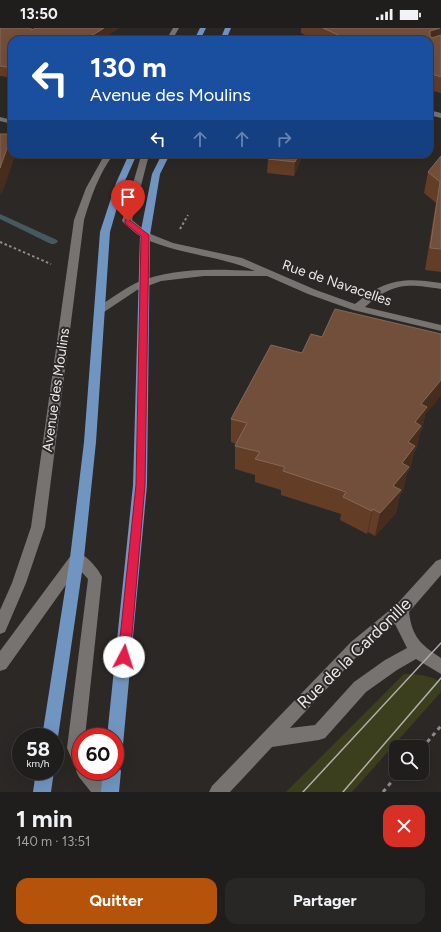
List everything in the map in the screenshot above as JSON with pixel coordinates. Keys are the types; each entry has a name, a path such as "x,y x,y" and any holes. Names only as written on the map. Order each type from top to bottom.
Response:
{"main road":[{"path":"51,728 77,558 90,442 105,232 120,183 131,158"},
{"path":"117,728 140,485 142,309 145,235 156,174 164,158"},
{"path":"42,792 44,780"},
{"path":"110,792 111,780"}],"street":[{"name":"Avenue des Moulins","path":"0,627 19,583 38,527 80,220 90,188 106,158"},
{"path":"143,158 128,221 145,235"},
{"name":"Rue de Navacelles","path":"145,235 170,245 239,260 312,292 357,308 441,328"},
{"name":"Rue de Navacelles","path":"100,310 144,283 181,275 224,271 271,275"},
{"path":"357,308 371,295 383,288 399,282 415,282 441,286"},
{"path":"0,664 77,558 95,577 77,728"},
{"name":"Rue de la Cardonille","path":"218,792 356,647 401,610 441,565"},
{"path":"401,610 403,624 417,651 441,667"},
{"name":"Rue de la Cardonille","path":"267,740 319,732 360,687 390,665 417,651"},
{"path":"93,780 103,792"}],"path":[{"path":"0,242 54,266"},
{"path":"429,740 441,726"},
{"path":"382,792 393,780"}],"green space":[{"path":"404,674 423,675 441,682 441,692 398,740 389,740 389,750 352,792 286,792"}],"building":[{"path":"0,28 31,28 31,30 36,28 104,28 91,36 8,36 8,67 0,66"},
{"path":"323,28 440,28 430,31 430,36 340,36"},
{"path":"441,35 441,77 433,74 433,38"},
{"path":"0,134 8,134 8,145 0,168"},
{"path":"441,156 441,249 430,248 440,182 428,172"},
{"path":"268,158 297,158 295,162"},
{"path":"335,309 441,334 441,380 421,404 427,407 415,422 421,426 408,442 415,446 402,463 409,467 393,486 401,490 380,513 373,509 372,511 343,497 346,492 283,471 285,467 255,459 260,452 235,446 247,423 231,419 271,345 302,353 311,334 322,337"}],"waterway":[{"path":"0,216 54,242"}],"tram line":[{"path":"303,792 441,643"},
{"path":"343,792 441,678"}],"route":[{"path":"124,657 140,485 142,309 145,235 128,221"}]}
